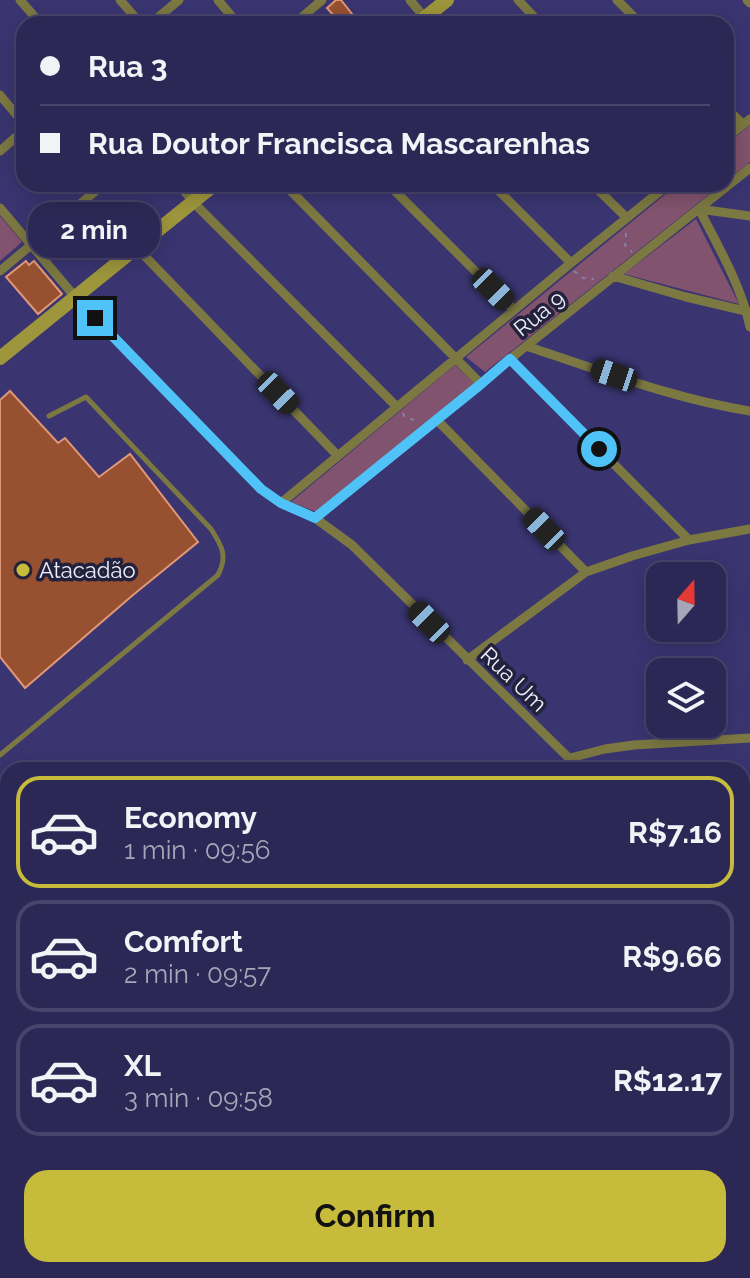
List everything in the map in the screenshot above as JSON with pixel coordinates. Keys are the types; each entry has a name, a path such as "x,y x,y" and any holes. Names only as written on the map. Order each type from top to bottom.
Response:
{"street":[{"path":"20,0 34,16"},
{"path":"120,0 134,16"},
{"path":"160,16 179,0"},
{"path":"218,0 231,16"},
{"path":"303,16 322,0"},
{"path":"430,16 447,0"},
{"path":"518,0 533,16"},
{"path":"617,0 633,16"},
{"path":"0,95 16,114"},
{"path":"0,151 16,137"},
{"name":"Rua 9","path":"734,181 750,168"},
{"path":"0,271 95,192"},
{"path":"185,192 397,407"},
{"path":"0,358 204,192"},
{"path":"292,192 481,384"},
{"path":"396,192 514,310"},
{"path":"500,192 571,263"},
{"path":"600,192 626,219"},
{"path":"281,503 659,192"},
{"name":"Rua 9","path":"315,518 720,192"},
{"name":"Rua Um","path":"0,208 76,298 261,489 281,503 315,518 352,545 574,762"},
{"path":"699,209 750,216"},
{"path":"699,209 726,261 748,312 750,327"},
{"path":"137,248 338,456"},
{"path":"609,280 748,312"},
{"path":"526,346 673,394 750,411"},
{"path":"510,359 689,540"},
{"path":"433,423 586,572"},
{"path":"467,660 586,572 689,540 750,529"},
{"path":"570,758 634,745 750,738"}],"lane":[{"path":"0,755 218,575 223,566 222,546 211,529 86,397 49,416"}],"path":[{"path":"626,219 625,245 637,257"},
{"path":"571,263 575,273 583,278 609,280"},
{"path":"397,407 404,416 433,423"}],"shaded area":[{"path":"750,125 750,162 734,175 734,138"},
{"path":"668,192 712,192 485,372 466,357"},
{"path":"0,216 22,242 0,261"},
{"path":"696,219 739,304 624,274"},
{"path":"455,365 476,385 319,513 291,502"}],"building":[{"path":"336,0 341,0 354,16 334,16 327,8"},
{"path":"26,261 29,265 34,261 62,294 38,314 6,277"},
{"path":"10,391 58,443 65,438 99,477 130,454 198,542 25,688 0,657 0,400"}],"place":[{"name":"Atacadão","path":"23,570"}],"route":[{"path":"95,318 261,489 281,503 315,518 510,359 599,449"}]}
